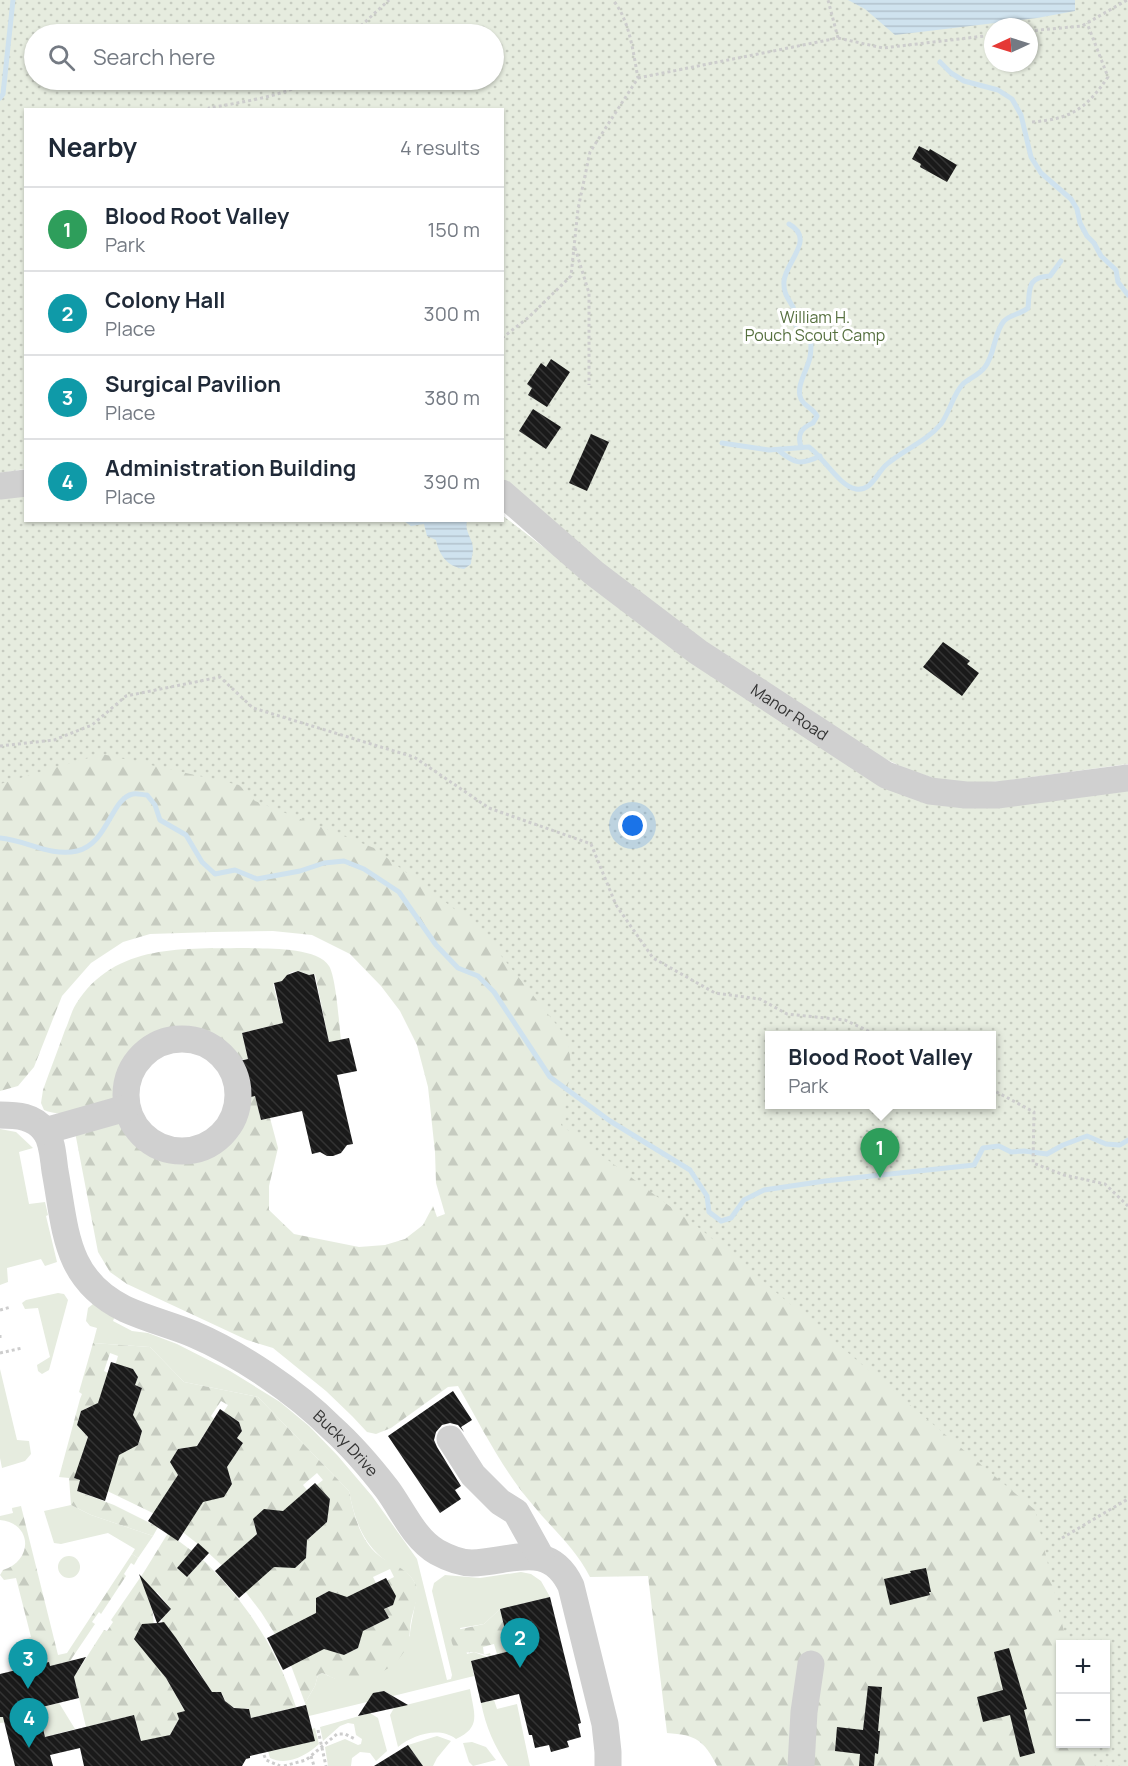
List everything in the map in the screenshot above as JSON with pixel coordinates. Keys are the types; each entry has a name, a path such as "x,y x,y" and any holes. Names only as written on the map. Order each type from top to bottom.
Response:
{"street":[{"path":"0,486 24,483"},
{"name":"Manor Road","path":"504,495 594,573 698,652 886,775 930,791 966,795 997,795 1128,778"},
{"path":"191,1039 214,1049 228,1063 236,1080 237,1105 234,1117 227,1129 218,1138 195,1150 170,1150 158,1146 138,1131 126,1108 126,1083 136,1061 150,1048 166,1040 191,1039"},
{"path":"0,1115 28,1118 41,1128 126,1108"},
{"name":"Bucky Drive","path":"41,1128 51,1146 72,1254 83,1275 96,1291 127,1310 195,1335 257,1369 298,1398 360,1456 387,1489 416,1531 434,1550 459,1561 472,1563 524,1556 541,1557"},
{"path":"450,1439 473,1475 500,1502 516,1512 541,1557 556,1563 565,1572 571,1586 605,1724 608,1766"},
{"path":"801,1766 804,1712 811,1664"}],"path":[{"path":"363,24 389,0"},
{"path":"504,336 529,317 571,276 578,209 590,152 638,78 632,43 619,7 613,0"},
{"path":"828,0 838,38"},
{"path":"1038,31 1082,26 1127,0"},
{"path":"1032,122 1055,120 1077,110 1094,97 1108,77 1087,22"},
{"path":"638,78 838,38 883,48 984,36"},
{"path":"209,108 286,90"},
{"path":"574,246 589,293 589,385"},
{"path":"0,746 54,740 92,725 126,696 220,677 253,708 414,758 489,808 591,844 616,905 653,958 715,993 760,999 787,1014 845,1020 870,1031"},
{"path":"996,1092 1034,1112 1034,1163 1064,1175 1105,1184 1128,1206"},
{"path":"0,1310 11,1307"},
{"path":"0,1353 22,1348"},
{"path":"1062,1538 1128,1499"},
{"path":"318,1730 326,1766"},
{"path":"264,1755 266,1760 282,1766 299,1763 337,1734 345,1734 355,1739"},
{"path":"311,1756 314,1766"}],"green space":[{"name":"William H. Pouch Scout Camp","path":"0,0 1128,0 1128,764 966,784 939,780 904,768 869,751 684,627 609,570 504,482 504,108 24,108 24,469 0,473"},
{"path":"24,494 24,522 504,522 504,517 667,643 868,779 1128,788 1128,1766 1095,1766 1091,1748 1110,1748 1110,1640 1066,1640 1035,1510 703,1231 561,1125 571,1066 568,1039 478,927 374,848 255,801 239,785 102,754 0,784 0,497"},
{"path":"504,517 667,643 969,806 1107,1640 1056,1640 1056,1748 1110,1748 1110,1657 1128,1766 717,1766 708,1750 698,1740 685,1735 667,1733 648,1576 590,1577 570,1547 521,1491 492,1447 458,1386 448,1387 391,1428 376,1434 367,1432 326,1391 273,1348 247,1340 127,1284 110,1272 98,1252 75,1132 119,1121 151,1151 174,1157 198,1156 220,1148 228,1140 242,1114 247,1098 255,1096 261,1120 270,1118 278,1148 269,1186 269,1210 294,1234 359,1247 385,1245 405,1239 423,1225 433,1206 437,1217 445,1214 436,1183 428,1087 417,1045 400,1011 381,986 350,954 312,935 273,931 150,934 123,942 91,963 62,996 34,1067 18,1086 0,1091 0,546 24,522 504,522"},
{"path":"200,948 249,948 304,952 315,955 329,966 334,980 341,1040 329,1042 315,974 294,972 283,981 273,984 283,1023 242,1033 248,1059 240,1060 213,1041 198,1034 160,1037 141,1045 131,1055 118,1099 72,1112 53,1113 44,1110 41,1103 43,1090 73,1010 92,984 110,969 131,959 153,953"},
{"path":"0,1129 16,1132 33,1148 19,1152 29,1204 45,1202 57,1262 45,1266 41,1259 7,1268 8,1282 0,1285"},
{"path":"58,1293 64,1294 68,1300 49,1370 42,1374 38,1371 37,1365 50,1357 38,1308 25,1309 22,1303 26,1300"},
{"path":"93,1304 115,1316 113,1321 132,1331 148,1333 177,1344 230,1371 280,1402 309,1426 338,1456 372,1496 417,1559 447,1680 451,1679 452,1675 432,1591 434,1583 445,1575 480,1578 521,1572 531,1574 541,1581 550,1597 500,1609 484,1624 460,1628 467,1654 474,1652 487,1657 471,1661 474,1676 393,1696 384,1691 374,1693 367,1702 309,1716 305,1703 315,1686 318,1675 322,1673 336,1679 410,1636 417,1590 413,1580 405,1572 381,1557 368,1543 359,1527 349,1491 258,1397 184,1382 150,1347 93,1343 97,1328 90,1326 86,1321 88,1308"},
{"path":"93,1343 150,1347 184,1382 258,1397 349,1491 356,1520 364,1538 376,1553 407,1572 416,1585 417,1598 409,1641 394,1664 378,1674 359,1680 339,1680 322,1673 318,1675 315,1686 305,1703 287,1655 331,1645 335,1652 344,1655 358,1648 361,1637 359,1633 389,1618 384,1609 393,1605 382,1583 394,1577 390,1569 373,1577 376,1583 343,1600 329,1591 316,1598 316,1613 280,1642 238,1582 280,1561 295,1568 306,1558 307,1546 304,1543 328,1521 322,1514 329,1508 330,1499 313,1488 323,1480 317,1473 303,1485 307,1490 280,1515 253,1519 257,1534 228,1571 175,1526 207,1495 224,1497 232,1484 229,1473 225,1470 243,1443 237,1438 242,1431 239,1422 232,1417 221,1416 228,1405 221,1401 211,1416 214,1419 194,1450 190,1447 178,1449 171,1462 178,1475 159,1516 99,1487 121,1448 138,1445 142,1431 132,1419 142,1388 135,1385 138,1377 133,1369 114,1369 118,1356 110,1353 104,1371 108,1373 97,1408 91,1406 81,1411 77,1425 88,1437 75,1478 80,1480 77,1491 114,1505 158,1527 153,1536 91,1515 71,1505 69,1478 59,1477 82,1394 79,1392"},
{"path":"0,1369 17,1440 29,1441 31,1454 25,1461 2,1468 0,1458"},
{"path":"71,1505 91,1515 153,1536 138,1558 132,1554 135,1549 108,1533 61,1544 54,1543 44,1511"},
{"path":"21,1506 58,1655 67,1653 132,1554 138,1558 134,1565 131,1563 124,1574 126,1576 101,1614 99,1612 92,1622 95,1624 70,1661 50,1666 49,1662 43,1661 29,1664 24,1649 17,1647 18,1642 31,1637 16,1578 4,1580 0,1575 3,1570 20,1558 25,1542 18,1528 0,1520 0,1516 13,1513 12,1508"},
{"path":"168,1533 192,1551 177,1568 187,1577 203,1560 247,1610 270,1646 296,1707 251,1718 248,1708 239,1709 232,1706 222,1693 212,1692 187,1653 162,1623 162,1619 171,1609 157,1592 149,1601 154,1621 150,1656 185,1711 178,1713 179,1719 170,1735 142,1744 134,1715 86,1727 74,1677 104,1630 107,1631 113,1622 111,1620"},
{"path":"65,1556 73,1556 80,1563 80,1571 73,1578 65,1578 58,1571 58,1563"},
{"path":"500,1609 510,1651 497,1654 494,1644 483,1647 484,1654 458,1653 452,1643 452,1631 484,1624"},
{"path":"470,1689 474,1719 470,1730 456,1739 442,1733 426,1734 398,1747 390,1715 394,1708"},
{"path":"494,1700 497,1709 517,1704 530,1766 508,1766 495,1744 481,1703"},
{"path":"59,1703 75,1729 45,1737 44,1731 8,1722 0,1723 0,1717"},
{"path":"370,1713 378,1718 387,1751 376,1761 370,1753 360,1752 352,1758 351,1766 328,1766 325,1747 345,1739 358,1745 361,1744 362,1739 356,1735 354,1724 348,1723 340,1726 323,1741 320,1727"},
{"path":"315,1728 319,1744 308,1752 290,1760 270,1758 268,1751 314,1740 312,1729"},
{"path":"437,1736 451,1741 433,1766 423,1766 408,1745"},
{"path":"472,1742 486,1747 496,1760 473,1766 469,1762 463,1743"}],"water":[{"path":"848,0 1075,0 1075,11 1037,18 984,18 984,24 895,35 865,9"},
{"path":"405,522 467,522 473,549 471,564 464,569 453,566 439,551 436,540 427,536 424,524 411,526"}],"building":[{"path":"919,146 929,151 930,149 957,165 947,182 920,167 921,164 912,159"},
{"path":"551,359 570,372 547,407 528,395 532,388 527,384 541,363 546,367"},
{"path":"533,409 561,427 546,449 519,431"},
{"path":"591,434 609,442 587,491 569,483"},
{"path":"943,642 970,661 967,664 979,673 962,696 923,667"},
{"path":"298,971 309,975 314,974 329,1042 349,1038 357,1071 337,1075 353,1144 347,1145 341,1153 333,1156 320,1152 312,1154 302,1111 261,1120 255,1096 243,1099 235,1062 248,1059 242,1033 283,1023 274,983"},
{"path":"111,1362 133,1369 138,1377 135,1385 142,1388 133,1415 142,1431 138,1445 119,1455 105,1501 77,1491 80,1480 74,1478 88,1437 77,1425 81,1411 98,1403"},
{"path":"453,1391 472,1420 461,1427 464,1432 458,1425 450,1423 442,1425 436,1432 434,1440 437,1447 461,1486 455,1490 461,1499 440,1513 388,1436"},
{"path":"220,1409 239,1422 242,1431 237,1438 243,1443 227,1467 232,1484 224,1497 203,1502 178,1541 148,1521 178,1475 170,1462 178,1449 197,1446"},
{"path":"315,1483 330,1499 327,1522 307,1540 306,1558 295,1568 274,1567 239,1598 215,1571 257,1534 253,1519 264,1509 283,1511"},
{"path":"198,1543 209,1553 187,1577 177,1568"},
{"path":"926,1568 930,1595 890,1605 884,1579"},
{"path":"139,1574 171,1609 158,1623 164,1622 212,1692 221,1692 225,1701 234,1708 249,1709 251,1718 306,1705 315,1741 250,1756 242,1766 84,1766 80,1748 50,1755 53,1766 15,1766 3,1717 0,1717 0,1674 49,1662 50,1666 86,1657 74,1677 79,1698 38,1708 45,1737 134,1715 141,1741 170,1735 179,1719 177,1713 185,1711 166,1678 134,1639 142,1624 157,1623"},
{"path":"386,1578 396,1596 393,1605 384,1609 389,1618 363,1631 358,1648 344,1655 324,1649 283,1670 267,1638 316,1613 316,1598 329,1591 347,1597"},
{"path":"550,1597 581,1723 578,1724 581,1737 567,1741 569,1747 551,1752 549,1745 535,1748 532,1735 529,1735 519,1694 481,1703 471,1661 510,1651 500,1609"},
{"path":"1009,1648 1027,1709 1024,1710 1035,1753 1020,1757 1010,1715 983,1722 977,1697 1003,1690 994,1652"},
{"path":"868,1686 882,1687 878,1754 875,1753 874,1766 859,1766 860,1754 835,1751 837,1727 863,1730"},
{"path":"384,1691 408,1705 358,1716 373,1693"},
{"path":"408,1745 423,1766 374,1766"}],"waterway":[{"path":"0,98 3,94 13,0"},
{"path":"940,62 964,81 998,90 1012,99 1021,115 1031,157 1041,173 1071,199 1087,236 1101,256 1116,270 1118,282 1128,295"},
{"path":"789,224 797,230 800,243 786,273 784,289 793,307 797,328 811,342 810,357 800,394 803,402 817,416 813,423 801,432 801,447"},
{"path":"722,443 769,450 809,447 850,487 861,489 870,485 886,465 928,436 941,424 960,388 985,367 1004,321 1028,308 1033,282 1050,276 1061,261"},
{"path":"778,450 798,462 820,456"},
{"path":"0,838 57,852 77,851 96,840 126,797 138,794 147,795 155,805 160,820 186,835 202,862 215,874 235,870 257,879 300,871 324,863 344,861 364,869 399,892 436,945 458,968 478,976 494,992 550,1077 610,1121 690,1170 707,1196 709,1212 721,1221 731,1218 744,1200 764,1190 974,1165 983,1148 999,1146 1011,1152 1047,1154 1087,1136 1106,1144 1120,1145 1128,1140"}],"place":[{"name":"Blood Root Valley","path":"880,1178"},
{"name":"Colony Hall","path":"520,1668"},
{"name":"Surgical Pavilion","path":"28,1689"},
{"name":"Administration Building","path":"29,1748"}]}
